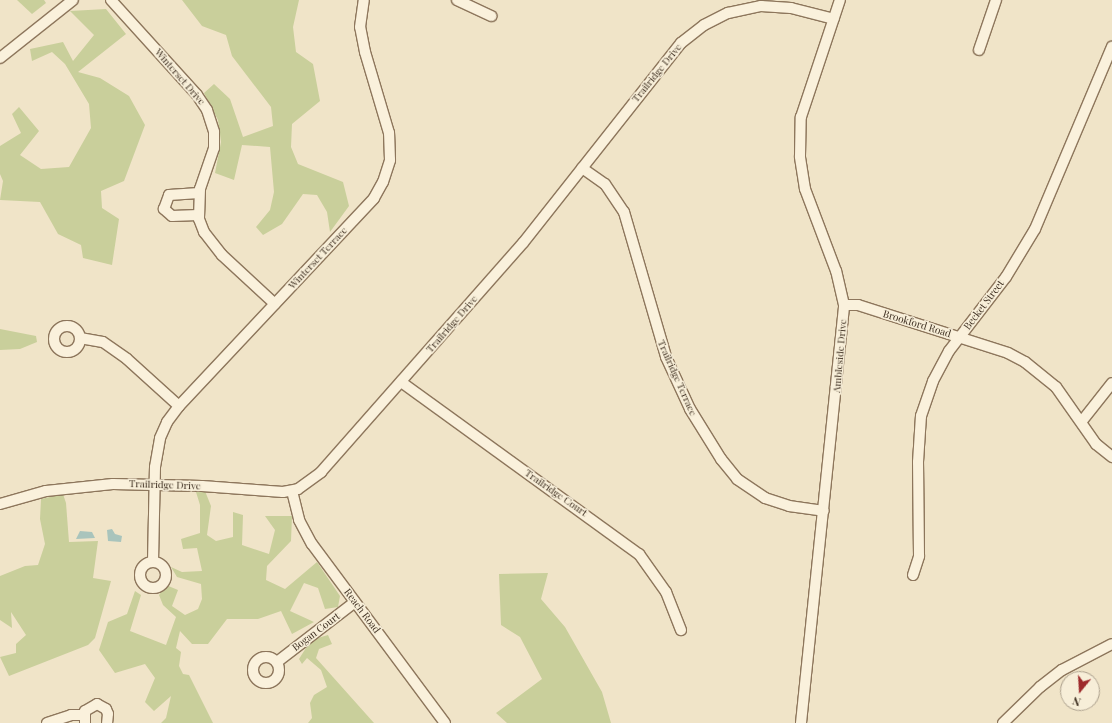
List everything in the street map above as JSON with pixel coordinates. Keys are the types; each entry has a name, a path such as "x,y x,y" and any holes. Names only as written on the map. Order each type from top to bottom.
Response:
{"street":[{"path":"0,58 73,0"},
{"name":"Winterset Drive","path":"111,0 197,95 207,110 214,132 214,148 199,193 198,215 212,244 275,304"},
{"name":"Winterset Terrace","path":"153,562 155,484 160,438 179,406 374,198 384,182 390,160 389,133 365,52 360,27 364,0"},
{"path":"457,0 492,16"},
{"name":"Ambleside Drive","path":"801,723 844,305 836,271 805,189 800,156 801,117 840,0"},
{"path":"979,50 996,0"},
{"name":"Trailridge Drive","path":"0,504 68,487 113,484 155,484 292,491 321,472 523,243 664,62 681,43 704,25 728,13 761,6 791,8 834,19"},
{"name":"Becket Street","path":"913,575 919,556 918,462 921,416 933,381 949,351 1006,277 1035,229 1112,47"},
{"name":"Trailridge Terrace","path":"582,168 605,184 624,212 666,357 690,409 721,459 737,479 764,498 789,506 824,511"},
{"path":"198,215 172,216 164,209 169,195 199,193"},
{"name":"Brookford Road","path":"844,305 858,305 960,337 1008,353 1025,362 1056,387 1082,421 1096,444 1112,457"},
{"path":"80,338 103,342 127,358 179,406"},
{"name":"Trailridge Court","path":"401,382 639,554 666,592 681,630"},
{"path":"1082,421 1112,383"},
{"name":"Reach Road","path":"292,491 304,532 445,723"},
{"name":"Bogan Court","path":"277,662 356,602"},
{"path":"1004,723 1040,687 1062,670 1112,644"},
{"path":"48,723 71,715 84,719 92,705 102,706 108,714 107,723"}],"green space":[{"path":"17,0 44,0 46,3 32,14"},
{"path":"182,0 299,0 293,27 296,52 313,64 320,101 292,124 291,147 298,164 343,182 349,206 330,232 327,212 317,195 303,194 282,224 263,235 256,227 270,210 274,192 270,147 242,145 234,180 215,173 221,142 218,120 204,93 214,84 230,99 243,137 273,126 271,107 232,56 226,35 202,26"},
{"path":"106,9 126,34 78,72 100,78 129,96 145,125 124,181 101,191 102,208 119,219 112,265 83,258 81,245 58,234 40,202 0,200 3,181 0,174 0,146 21,133 12,114 19,107 39,131 20,155 41,169 69,167 91,128 89,104 65,64 52,52 32,61 30,49 63,42 73,61 94,35 70,11"},
{"path":"0,329 36,336 37,342 20,349 0,350"},
{"path":"205,491 211,506 207,535 216,541 233,537 233,512 243,515 242,545 269,554 275,530 265,516 292,516 291,541 267,566 266,580 285,589 317,562 340,596 338,607 325,609 318,588 304,583 290,611 314,622 292,634 281,611 258,619 227,619 208,644 192,644 180,631 176,648 181,652 179,666 183,674 189,675 213,723 161,723 166,718 171,696 154,711 145,702 155,678 145,664 115,673 99,650 108,622 127,614 135,591 141,595 130,631 166,645 176,617 163,605 159,595 166,585 178,590 172,606 185,615 198,609 202,599 201,584 177,577 171,567 182,572 202,571 197,548 183,549 181,539 200,533 200,505 196,492"},
{"path":"63,494 66,503 69,542 98,541 93,578 111,581 95,638 88,645 9,676 0,657 16,653 16,644 26,635 11,612 12,628 0,620 0,576 25,566 38,565 45,544 40,519 41,499"},
{"path":"548,573 541,599 565,627 602,692 611,723 507,723 496,713 542,679 520,637 501,625 499,574"},
{"path":"328,635 332,644 319,649 316,658 374,723 308,723 312,718 310,703 314,695 327,687 321,670 307,658 302,664 299,659 311,640"}],"water":[{"path":"112,529 115,534 122,536 121,542 108,541 107,530"},
{"path":"80,531 92,532 95,538 76,539"}]}
